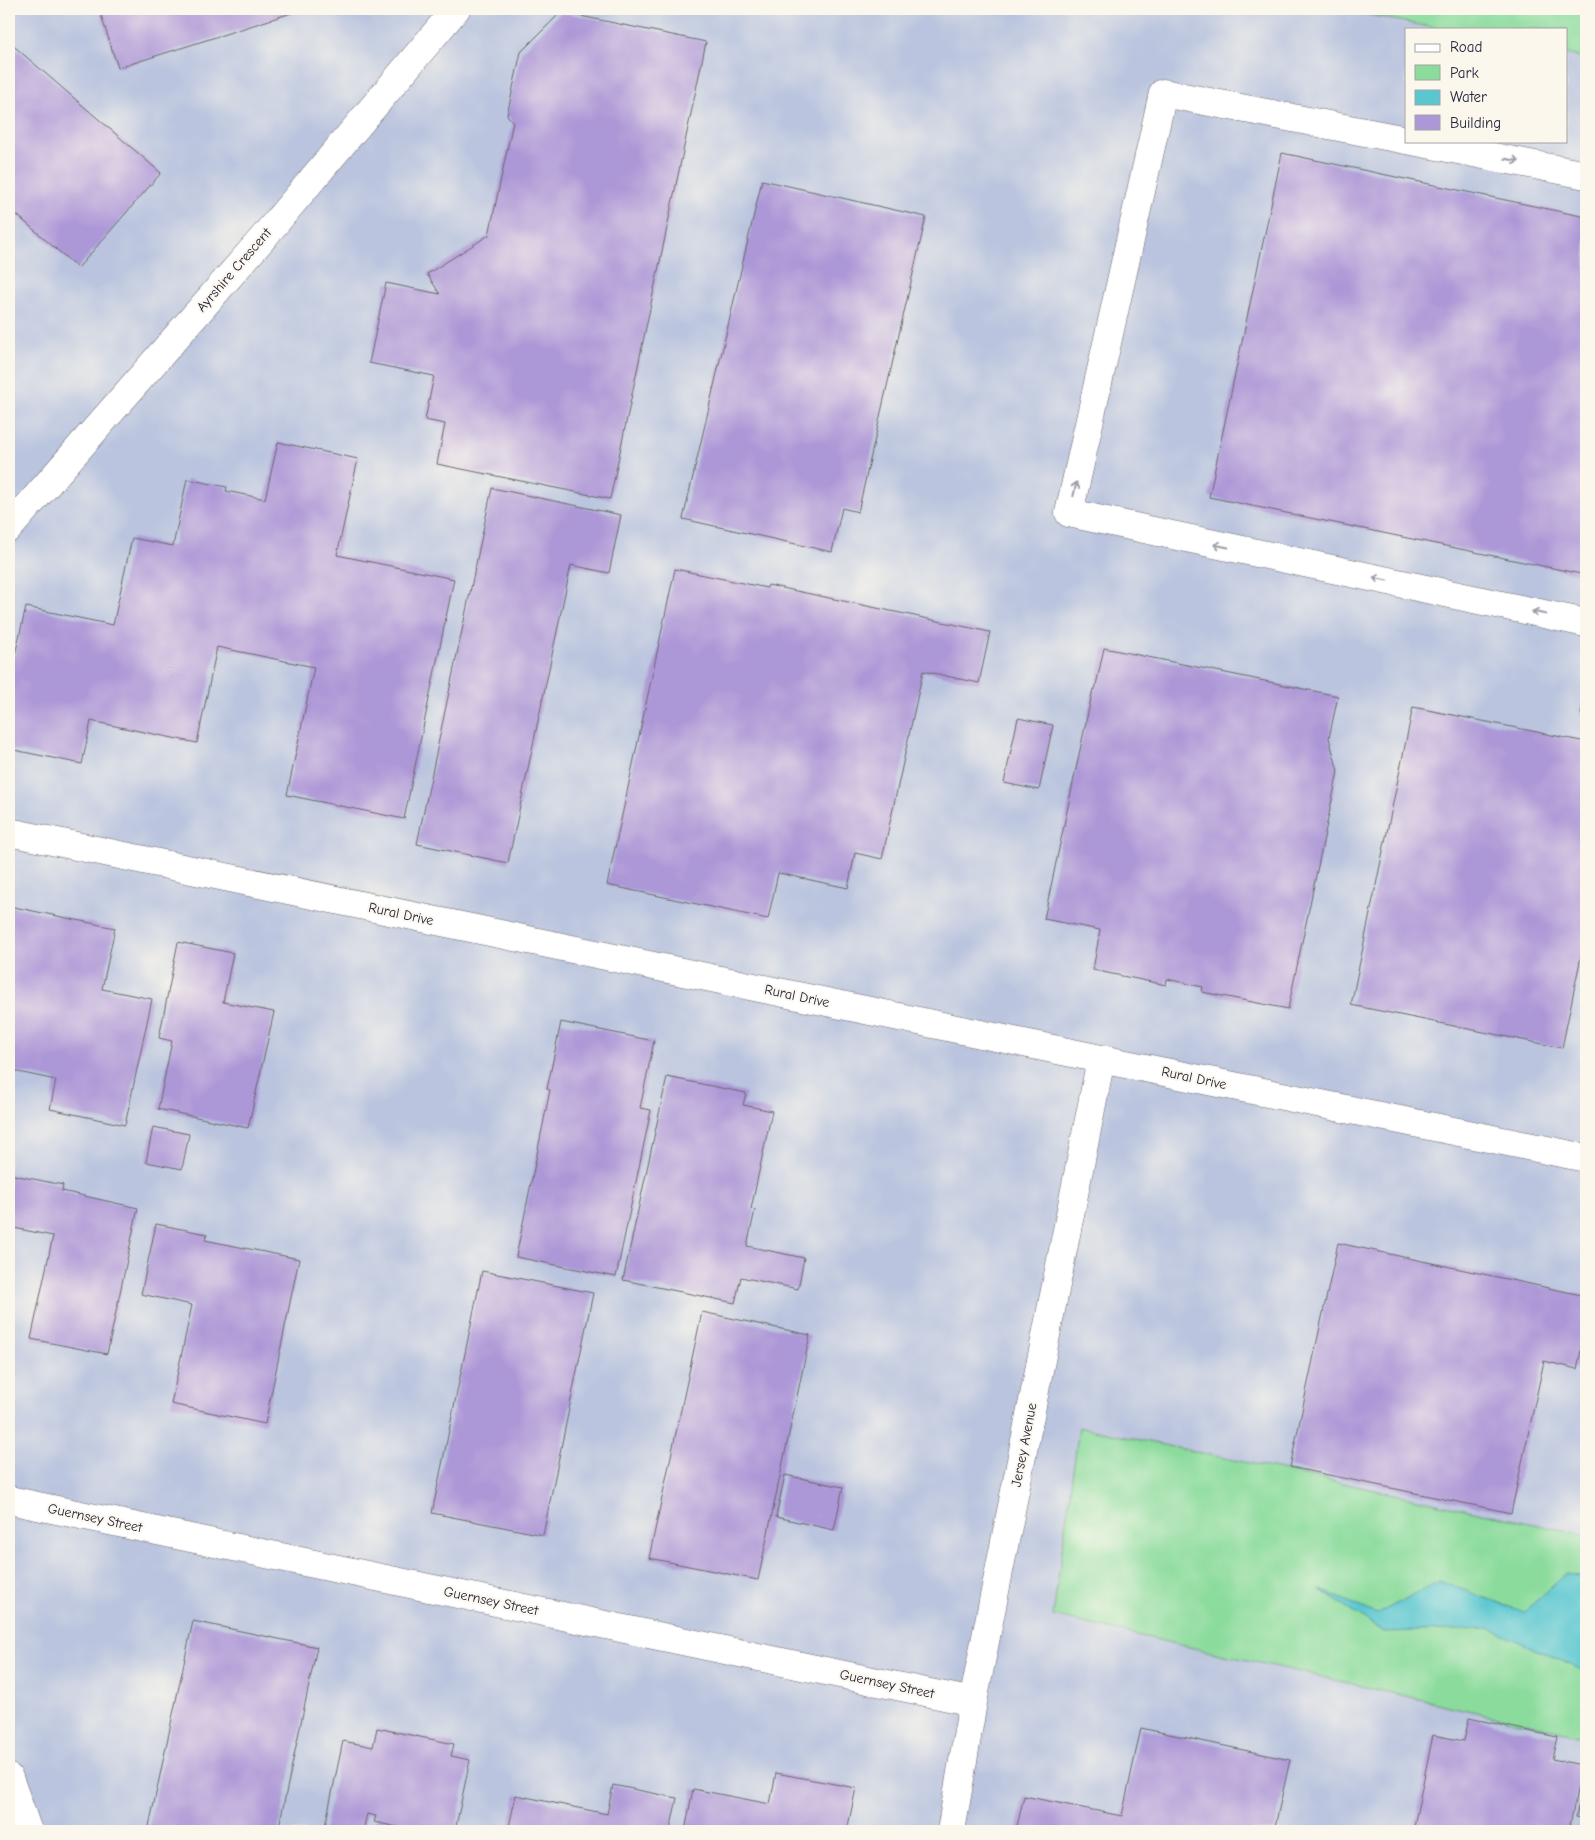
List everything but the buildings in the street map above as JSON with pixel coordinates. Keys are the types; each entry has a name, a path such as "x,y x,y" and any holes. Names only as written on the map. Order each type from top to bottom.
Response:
{"street":[{"name":"Ayrshire Crescent","path":"9,528 262,239 456,9"},
{"path":"1405,140 1163,93 1069,513 1586,623"},
{"path":"1417,142 1586,175"},
{"name":"Rural Drive","path":"9,832 1101,1060 1586,1158"},
{"name":"Jersey Avenue","path":"951,1831 973,1702 1101,1060"},
{"name":"Guernsey Street","path":"9,1500 973,1702"},
{"path":"9,1778 28,1831"}],"shaded area":[{"path":"9,9 1341,9 1437,28 1405,28 1405,142 1568,142 1568,53 1586,57 1586,1535 1080,1427 1053,1616 1586,1737 1586,1831 9,1831"}],"green space":[{"path":"1339,9 1586,9 1586,58 1568,54 1568,28 1435,28"},
{"path":"1079,1427 1586,1535 1586,1737 1053,1616"}],"water":[{"path":"1566,1574 1586,1577 1586,1672 1491,1629 1384,1632 1319,1589 1377,1614 1439,1581 1524,1612"}]}
